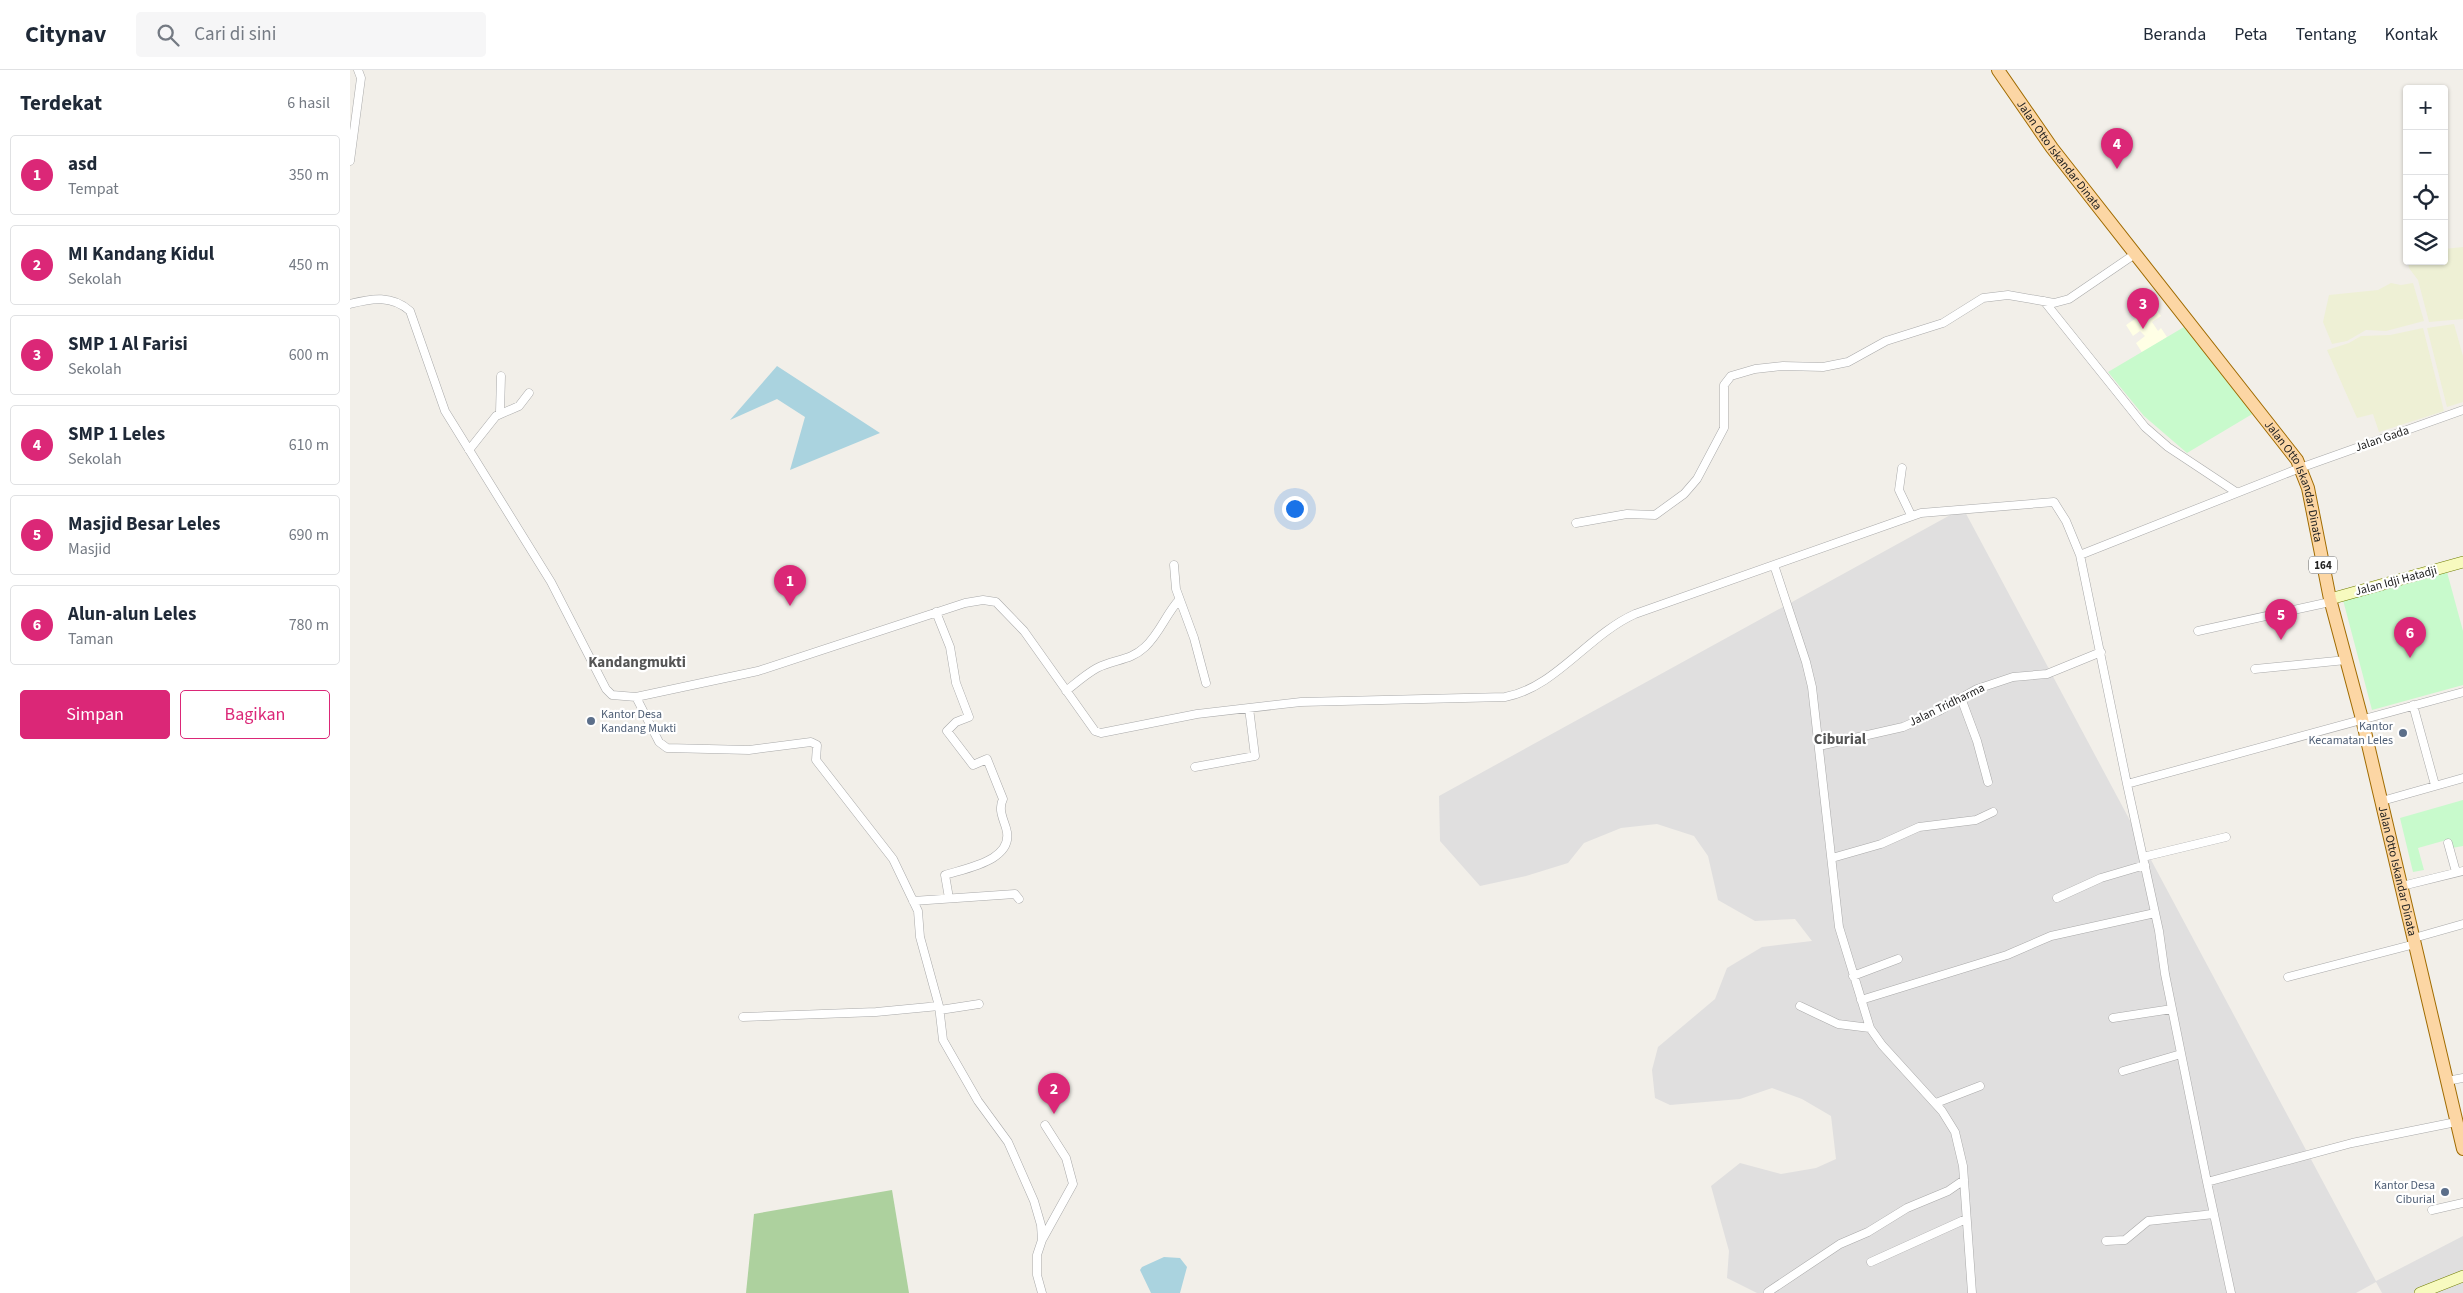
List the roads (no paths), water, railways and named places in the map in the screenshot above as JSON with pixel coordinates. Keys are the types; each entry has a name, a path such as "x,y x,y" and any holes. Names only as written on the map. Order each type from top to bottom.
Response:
{"main road":[{"name":"Jalan Otto Iskandar Dinata","path":"1998,70 2052,148 2295,457 2300,468 2308,488 2330,600 2382,801 2463,1149"}],"street":[{"path":"350,161 361,78 358,70"},
{"path":"1576,522 1627,514 1655,515 1684,494 1697,479 1724,428 1724,385 1731,376 1755,369 1783,366 1823,367 1848,362 1886,341 1943,323 1983,298 2008,295 2054,303 2068,299 2135,254"},
{"path":"350,304 368,299 389,299 400,303 410,311 445,411 551,582 606,689 612,695 636,697 758,671 936,612 965,603 983,600 996,602 1024,632 1095,731 1101,733 1197,714 1249,708 1339,700 1518,695 1538,686 1620,621 1911,515 1939,510 2054,502 2066,521 2080,555 2155,913 2172,1009 2231,1293"},
{"path":"2044,301 2145,427 2168,447 2236,492"},
{"path":"500,412 501,376"},
{"path":"469,450 500,412 519,406 529,392"},
{"name":"Jalan Gada","path":"2080,555 2236,492 2463,410"},
{"path":"1902,468 1899,490 1911,515"},
{"path":"1174,565 1179,600 1194,638 1206,682"},
{"path":"1774,565 1806,662 1812,687 1832,858 1836,914 1870,1028 1882,1045 1936,1103 1955,1132 1961,1153 1964,1180 1972,1293"},
{"name":"Jalan Idji Hatadji","path":"2330,600 2462,566"},
{"path":"1066,691 1096,668 1111,662 1129,659 1146,646 1179,600"},
{"path":"2198,631 2330,600"},
{"path":"936,612 950,647 956,683 969,717 956,722 947,731 973,765 987,759 1003,798 1000,806 1008,836 1007,844 993,858 945,875 949,898"},
{"name":"Jalan Tridharma","path":"1819,746 1903,727 1977,690 2013,676 2047,674 2101,652"},
{"path":"2254,668 2346,660"},
{"path":"2127,784 2463,692"},
{"path":"636,697 659,742 667,748 749,750 811,742 817,746 816,760 893,859 918,911 920,937 940,1008 941,1033 948,1052 978,1101 1016,1156 1034,1201 1041,1225 1042,1240"},
{"path":"1961,698 1977,741 1988,782"},
{"path":"2412,705 2435,785"},
{"path":"1195,767 1255,756 1249,708"},
{"path":"2382,801 2463,778"},
{"path":"1832,858 1881,844 1919,826 1976,820 1993,812"},
{"path":"2057,898 2144,861 2226,837"},
{"path":"2402,886 2460,871 2448,843"},
{"path":"913,902 1015,894 1019,899"},
{"path":"1861,1000 2007,955 2051,936 2155,913"},
{"path":"2288,977 2414,941 2463,924"},
{"path":"1853,976 1898,959"},
{"path":"743,1016 876,1012 979,1004"},
{"path":"1800,1006 1838,1024 1870,1028"},
{"path":"2113,1018 2172,1009"},
{"path":"2123,1071 2181,1054"},
{"path":"2446,1081 2463,1078"},
{"path":"1936,1103 1980,1086"},
{"path":"2207,1182 2352,1143 2456,1122"},
{"path":"1042,1293 1037,1275 1037,1255 1042,1240 1073,1184 1066,1158 1045,1125"},
{"path":"1768,1292 1840,1244 1868,1232 1907,1208 1948,1191 1964,1180"},
{"path":"2432,1210 2463,1203"},
{"path":"2106,1241 2125,1240 2148,1221 2214,1214"},
{"path":"1871,1262 1966,1218"},
{"path":"2420,1293 2463,1276"}],"water":[{"path":"777,366 880,433 790,470 805,417 777,399 730,420"},
{"path":"1164,1257 1180,1258 1187,1267 1180,1293 1151,1293 1140,1270 1142,1267"}],"place":[{"name":"SMP 1 Leles","path":"2117,169"},
{"name":"SMP 1 Al Farisi","path":"2143,329"},
{"name":"asd","path":"790,606"},
{"name":"Masjid Besar Leles","path":"2281,640"},
{"name":"Alun-alun Leles","path":"2410,658"},
{"name":"Kantor Desa Kandang Mukti","path":"591,721"},
{"name":"Kantor Kecamatan Leles","path":"2403,733"},
{"name":"MI Kandang Kidul","path":"1054,1114"},
{"name":"Kantor Desa Ciburial","path":"2445,1192"}],"district":[{"name":"Kandangmukti","path":"637,662"},
{"name":"Ciburial","path":"1840,739"}]}
